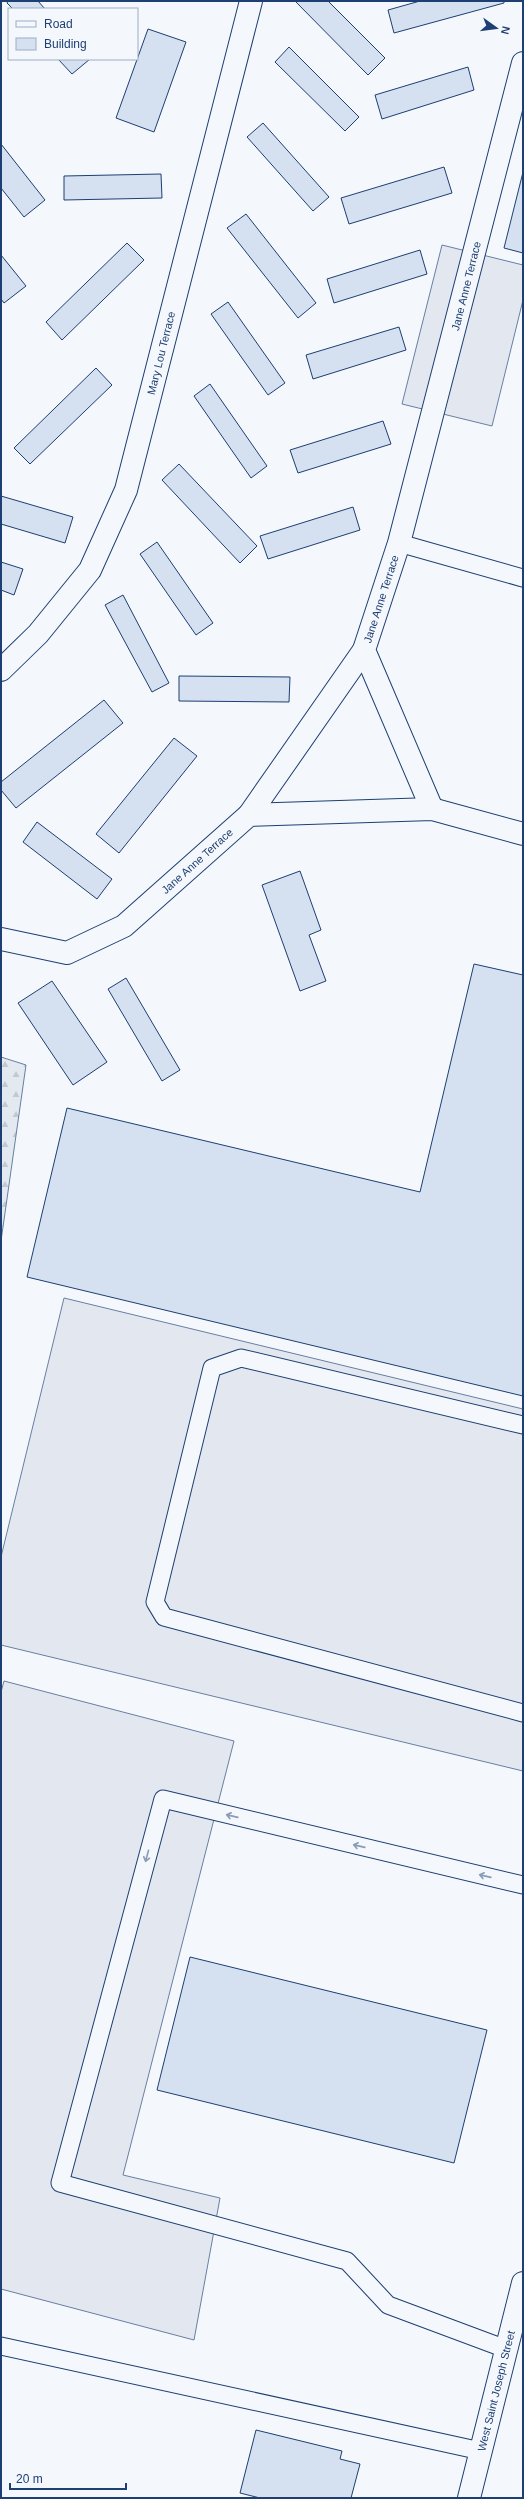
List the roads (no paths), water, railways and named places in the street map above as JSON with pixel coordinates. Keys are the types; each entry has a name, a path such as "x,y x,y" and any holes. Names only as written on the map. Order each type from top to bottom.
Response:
{"street":[{"name":"Mary Lou Terrace","path":"1,670 38,634 90,570 126,490 251,1"},
{"name":"Jane Anne Terrace","path":"1,939 67,953 124,926 249,815 364,650 399,543 523,64"},
{"name":"Jane Anne Terrace","path":"364,650 432,809"},
{"path":"249,815 432,809 523,834"},
{"name":"West Saint Joseph Street","path":"469,2498 523,2283"}],"lane":[{"path":"399,543 523,578"},
{"path":"523,1425 241,1358 212,1368 155,1602 164,1617 523,1713"},
{"path":"506,2349 388,2305 347,2261 60,2183 162,1799 523,1885"},
{"path":"1,2346 481,2451"}]}
